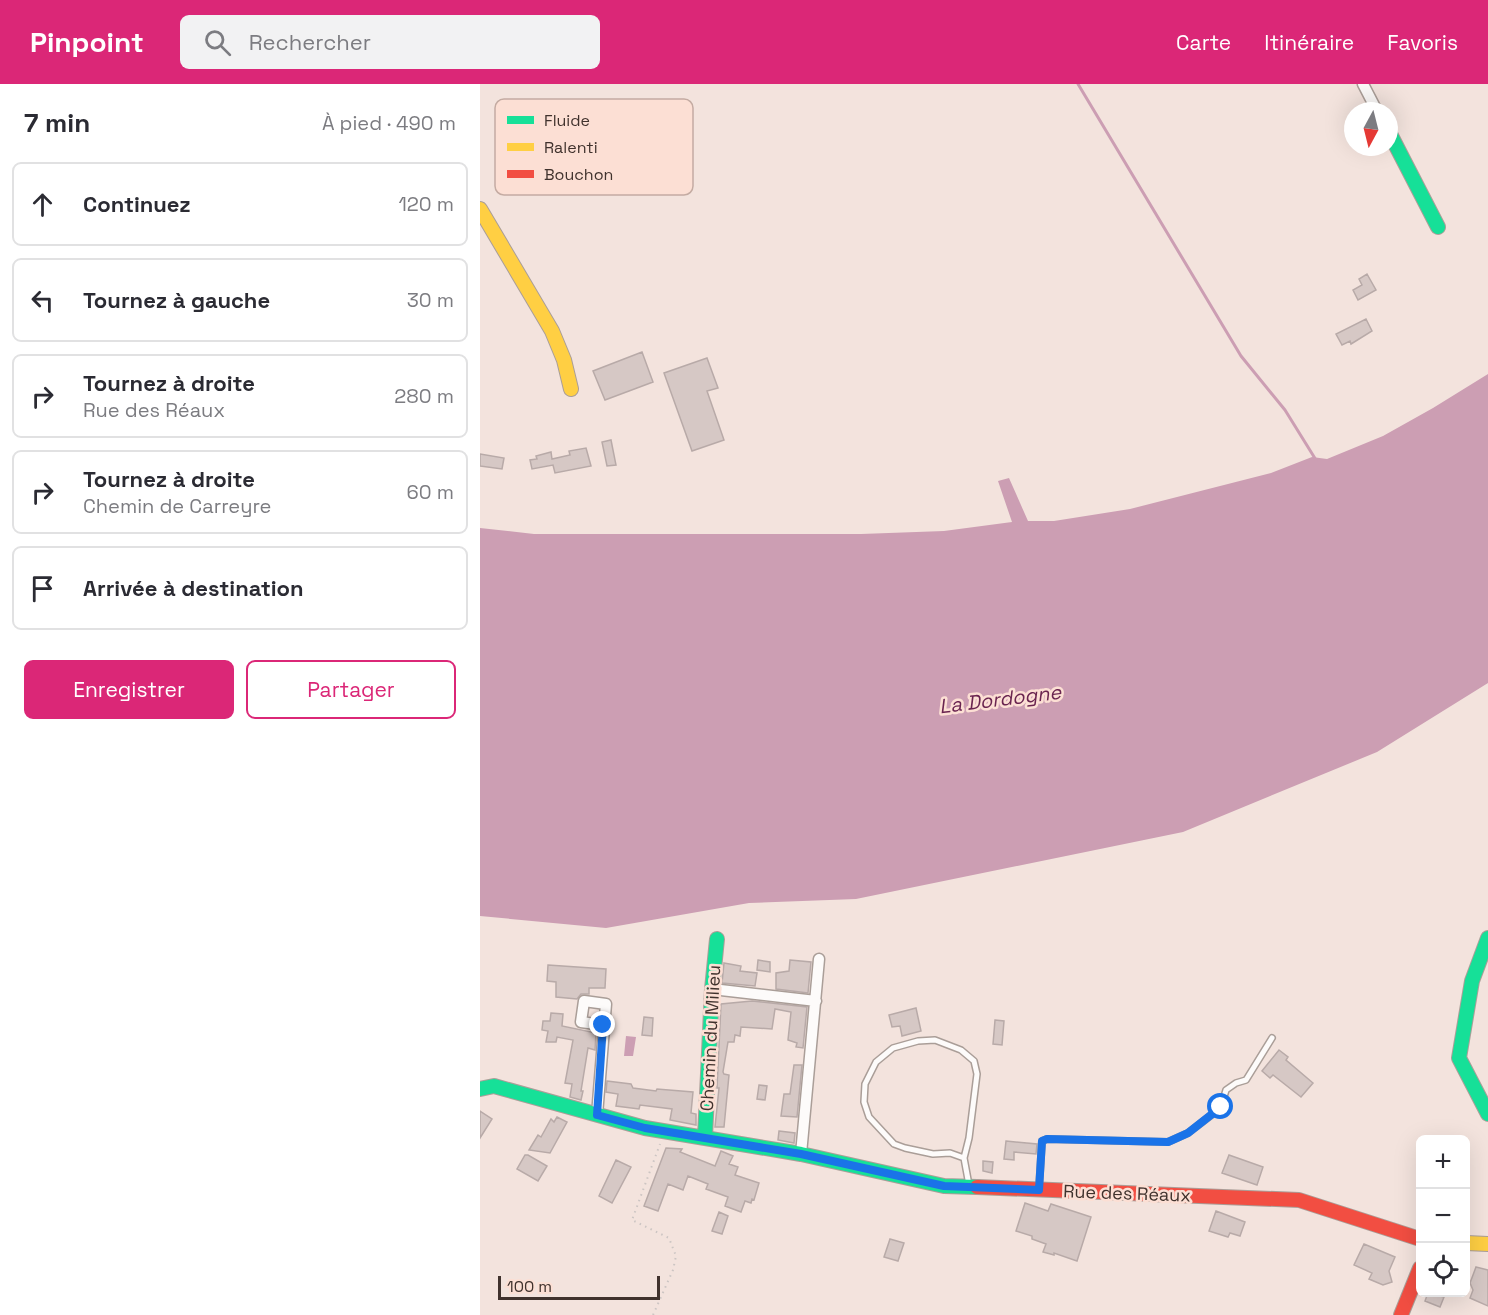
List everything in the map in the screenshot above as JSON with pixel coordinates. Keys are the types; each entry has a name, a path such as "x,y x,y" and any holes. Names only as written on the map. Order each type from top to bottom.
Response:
{"street":[{"path":"1363,84 1372,102"},
{"path":"1398,149 1438,227"},
{"path":"480,209 552,332 564,360 571,389"},
{"path":"1488,938 1472,981 1459,1058 1488,1114"},
{"name":"Chemin du Milieu","path":"705,1137 712,990 717,939"},
{"path":"801,1154 819,959"},
{"path":"712,990 816,1001"},
{"path":"597,1115 603,1025"},
{"name":"Rue des Réaux","path":"480,1089 494,1086 645,1128 801,1154 944,1186 1299,1200 1416,1238"},
{"path":"1470,1244 1488,1244"},
{"path":"1401,1315 1416,1278"}],"lane":[{"path":"1039,1190 1042,1141 1047,1139 1168,1142 1188,1133 1221,1107 1226,1090 1246,1080 1272,1038"},
{"path":"964,1158 950,1153 933,1154 894,1144 869,1117 864,1102 865,1084 876,1062 893,1048 918,1041 936,1040 961,1050 974,1061 977,1074 969,1138 964,1158 969,1187"}],"path":[{"path":"653,1315 673,1270 676,1256 669,1238 632,1220 665,1131"}],"water":[{"name":"La Dordogne","path":"1488,374 1488,683 1377,752 1183,832 856,899 749,903 606,928 480,916 480,528 534,534 861,534 944,531 1012,522 998,481 1009,478 1028,521 1054,521 1130,509 1271,473 1312,457 1327,459 1383,436"},
{"path":"626,1036 636,1037 633,1056 624,1056"}],"building":[{"path":"1367,274 1376,290 1358,300 1353,290 1362,285 1359,279"},
{"path":"1366,319 1372,331 1351,344 1350,341 1342,345 1336,334"},
{"path":"642,352 653,382 605,400 593,371"},
{"path":"707,358 718,388 707,391 724,440 692,451 664,373"},
{"path":"611,440 616,465 607,466 602,442"},
{"path":"586,448 591,466 555,473 553,465 532,469 530,460 537,459 536,456 551,452 552,459 570,455 569,451"},
{"path":"480,454 504,458 502,469 480,466"},
{"path":"758,960 770,962 770,972 757,970"},
{"path":"790,960 811,962 808,993 776,989 776,973 789,971"},
{"path":"724,963 741,966 740,971 757,973 755,986 722,983"},
{"path":"548,965 606,969 605,988 589,988 589,994 581,994 577,999 556,997 556,982 547,981"},
{"path":"752,1001 807,1007 803,1048 796,1047 797,1043 788,1040 791,1012 775,1009 772,1029 741,1027 740,1036 735,1035 734,1042 728,1042 723,1072 729,1075 724,1127 715,1127 719,1088 717,1088 721,1004"},
{"path":"916,1008 921,1031 902,1036 900,1026 892,1027 889,1015"},
{"path":"551,1013 563,1014 562,1026 596,1033 595,1050 588,1048 581,1100 570,1097 572,1084 565,1083 573,1040 557,1037 556,1042 546,1042 548,1031 542,1030 543,1021 550,1021"},
{"path":"644,1017 653,1018 652,1036 642,1035"},
{"path":"995,1020 1004,1021 1002,1045 993,1044"},
{"path":"1279,1050 1288,1057 1286,1060 1313,1083 1301,1097 1273,1075 1270,1078 1262,1071"},
{"path":"794,1065 802,1065 797,1117 781,1116 784,1094 790,1094"},
{"path":"607,1081 631,1084 633,1088 656,1091 657,1089 693,1092 691,1113 696,1114 696,1125 670,1120 672,1109 640,1105 639,1109 616,1106 618,1094 606,1092"},
{"path":"759,1085 767,1086 765,1100 757,1099"},
{"path":"480,1111 492,1119 480,1138"},
{"path":"557,1117 567,1122 550,1153 529,1150 538,1135 541,1137 551,1119 554,1122"},
{"path":"779,1131 795,1133 794,1143 778,1140"},
{"path":"1006,1141 1037,1144 1036,1154 1014,1152 1014,1160 1004,1159"},
{"path":"666,1148 682,1149 680,1152 715,1166 721,1151 733,1156 729,1164 738,1167 735,1175 759,1183 754,1200 752,1199 751,1203 745,1201 741,1212 725,1206 728,1197 706,1189 708,1184 688,1176 683,1190 668,1184 658,1211 644,1206"},
{"path":"525,1155 547,1166 538,1181 517,1169"},
{"path":"1229,1155 1263,1167 1257,1185 1222,1173"},
{"path":"616,1160 631,1167 612,1203 599,1196"},
{"path":"983,1161 993,1162 992,1173 983,1171"},
{"path":"1025,1203 1048,1211 1051,1204 1091,1217 1077,1261 1054,1253 1054,1255 1043,1252 1046,1244 1016,1231"},
{"path":"1216,1211 1245,1222 1240,1236 1230,1233 1228,1237 1209,1231"},
{"path":"719,1212 728,1216 722,1234 712,1231"},
{"path":"890,1239 904,1243 898,1261 884,1257"},
{"path":"1364,1244 1395,1257 1389,1271 1392,1282 1383,1285 1369,1279 1372,1273 1354,1265"},
{"path":"1476,1267 1488,1270 1488,1306 1470,1298 1473,1290 1470,1283"},
{"path":"1426,1297 1444,1297 1440,1307 1425,1301"}],"waterway":[{"path":"1078,84 1241,356 1285,410 1316,460"}],"traffic: fast":[{"path":"1398,149 1438,227"},
{"path":"1488,938 1472,981 1459,1058 1488,1114"},
{"path":"705,1137 712,989 717,939"},
{"path":"480,1089 494,1086 645,1128 801,1154 944,1186 977,1187"}],"traffic: slow":[{"path":"480,209 552,331 564,360 571,389"},
{"path":"1470,1243 1488,1244"}],"traffic: jam":[{"path":"977,1187 1299,1200 1416,1238"},
{"path":"1401,1315 1416,1278"}],"route":[{"path":"603,1025 597,1115 645,1128 801,1154 944,1186 1039,1190 1042,1141 1047,1139 1168,1142 1188,1133 1221,1107"}]}
